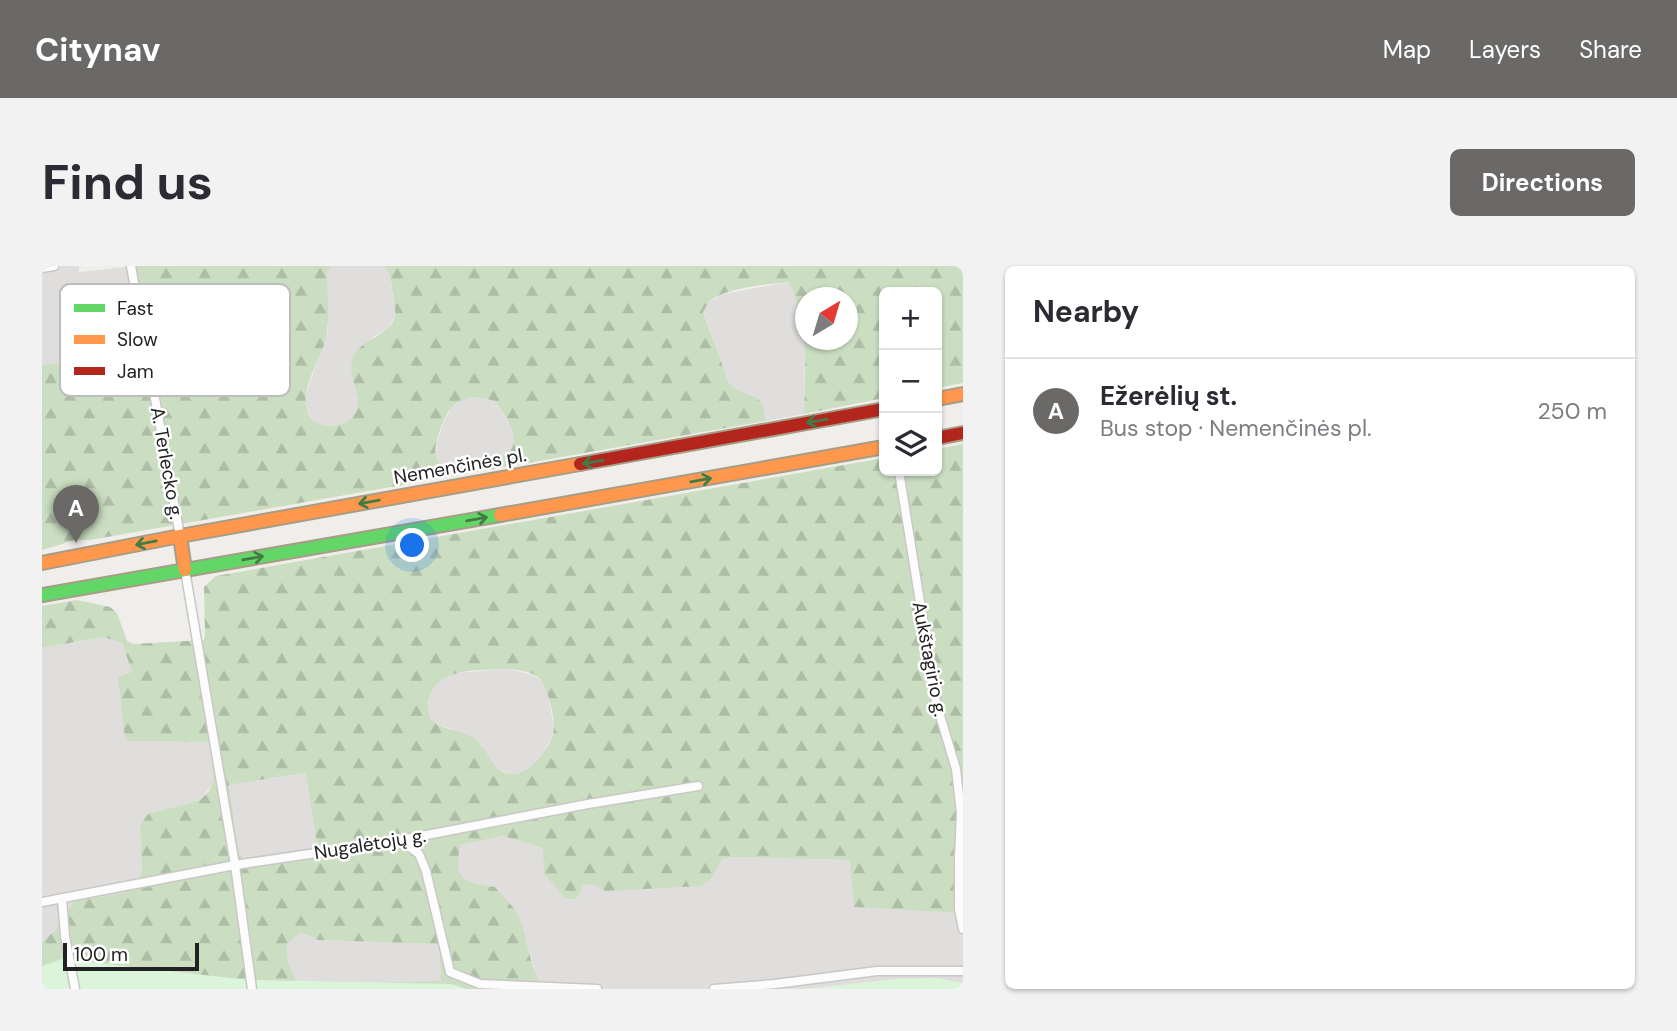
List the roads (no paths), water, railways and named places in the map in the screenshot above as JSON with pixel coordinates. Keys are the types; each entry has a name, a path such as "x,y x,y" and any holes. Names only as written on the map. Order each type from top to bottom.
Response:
{"main road":[{"path":"942,398 963,394"},
{"name":"Nemenčinės pl.","path":"42,563 879,409"},
{"path":"942,437 963,433"},
{"path":"42,595 879,448"},
{"path":"180,536 185,570"}],"street":[{"path":"42,268 54,266"},
{"name":"A. Terlecko g.","path":"131,266 134,284"},
{"name":"A. Terlecko g.","path":"155,396 180,536"},
{"name":"Aukštagirio g.","path":"900,476 936,702 956,769 961,813 959,909 963,929"},
{"path":"185,570 235,865 252,989"},
{"name":"Nugalėtojų g.","path":"42,902 235,865 390,842 698,786"},
{"path":"390,842 406,844 419,854 426,872 450,972 480,984 597,989"},
{"path":"62,898 65,936 75,989"},
{"path":"714,989 877,971 963,971"}],"place":[{"name":"Ežerėlių st.","path":"76,543"}]}
